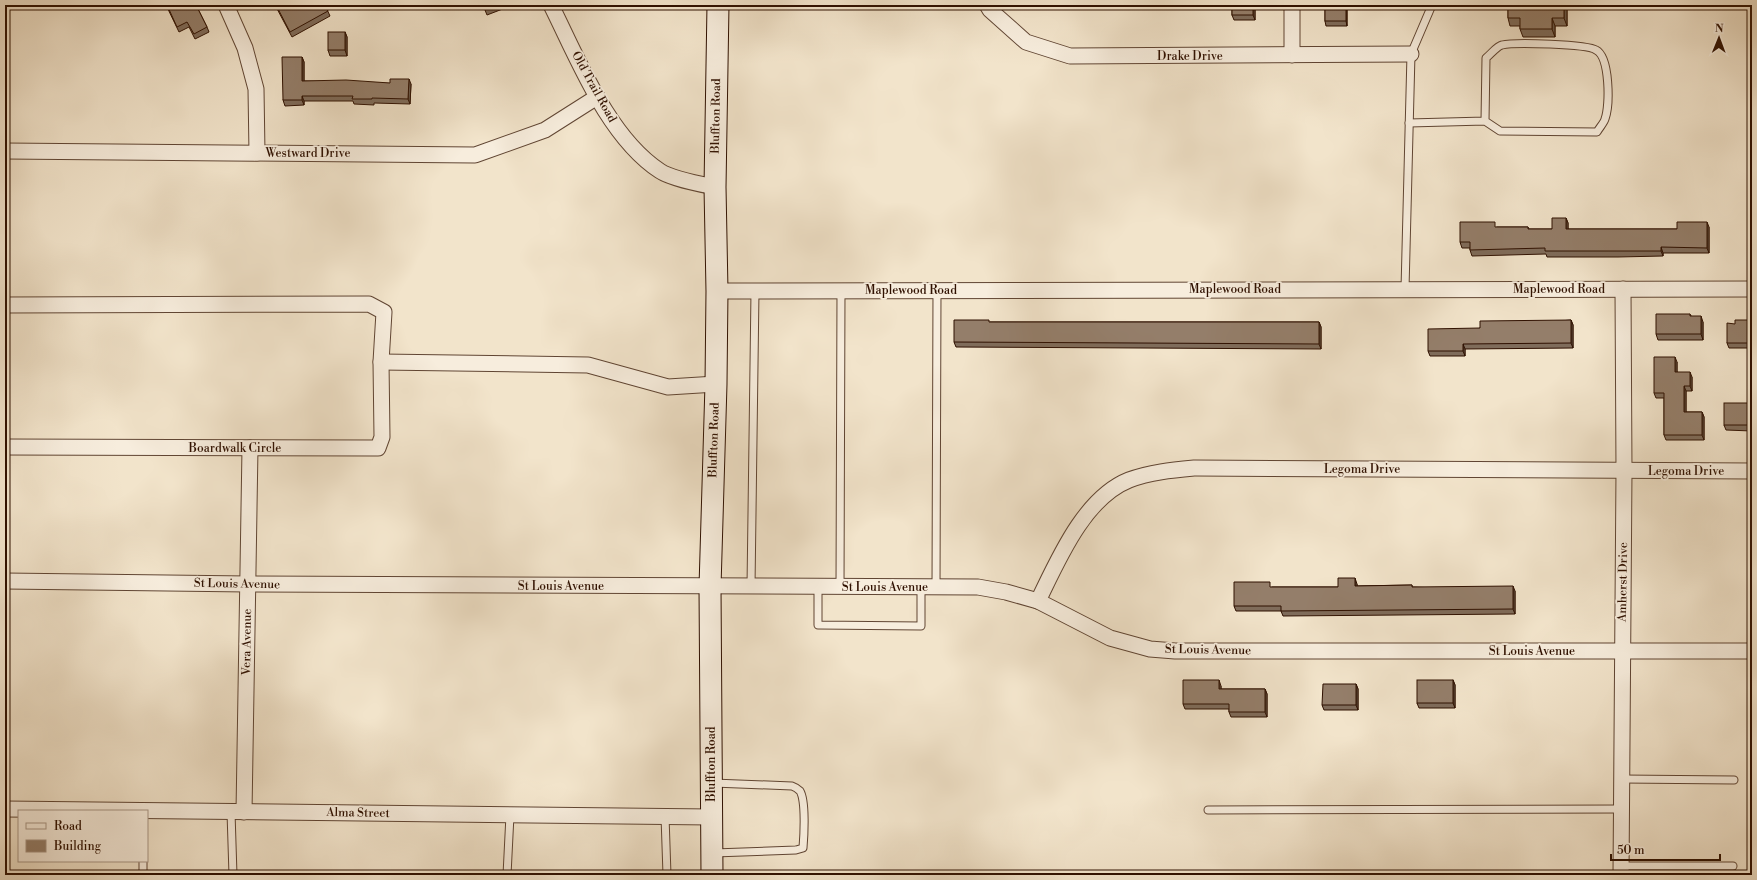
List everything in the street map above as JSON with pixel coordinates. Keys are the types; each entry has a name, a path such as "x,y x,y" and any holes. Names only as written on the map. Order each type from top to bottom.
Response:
{"main road":[{"name":"Bluffton Road","path":"712,875 710,587 716,384 717,291 715,187 718,5"}],"street":[{"path":"226,5 246,48 256,89 257,153"},
{"name":"Old Trail Road","path":"551,5 597,97 615,126 637,153 661,172 715,187"},
{"name":"Drake Drive","path":"987,5 990,10 1026,42 1070,56 1410,54"},
{"path":"1292,5 1292,55"},
{"name":"Westward Drive","path":"5,151 475,155 545,130 597,97"},
{"name":"Amherst Drive","path":"1621,871 1624,471 1623,289"},
{"name":"Maplewood Road","path":"717,291 1752,289"},
{"name":"Boardwalk Circle","path":"5,305 369,304 384,312 381,362 382,437 378,448 5,447"},
{"path":"381,362 588,364 668,386 716,384"},
{"name":"Vera Avenue","path":"237,812 248,584 250,448"},
{"name":"Legoma Drive","path":"1038,601 1064,548 1084,516 1105,495 1128,480 1156,472 1195,468 1752,471"},
{"name":"St Louis Avenue","path":"5,581 710,587 978,587 1006,592 1038,601 1110,638 1150,649 1175,651 1752,650"},
{"name":"Alma Street","path":"5,809 74,810"},
{"name":"Alma Street","path":"148,811 711,817"}],"lane":[{"path":"1405,289 1410,54 1432,5"},
{"path":"1409,123 1485,121 1500,131 1597,132 1605,120 1607,97 1607,73 1602,54 1596,49 1578,46 1526,44 1501,45 1486,58 1485,121"},
{"path":"818,587 818,625 921,626 928,587 937,290"},
{"path":"751,587 754,291"},
{"path":"840,587 841,291"},
{"path":"1622,779 1734,780"},
{"path":"711,783 792,786 799,790 802,797 804,838 803,848 796,850 712,853"},
{"path":"1208,810 1621,809"},
{"path":"234,875 237,812"},
{"path":"507,875 510,814"},
{"path":"665,816 667,875"},
{"path":"143,862 143,875"},
{"path":"1621,871 1733,866"}],"building":[{"path":"167,5 196,5 207,27 194,34 187,22 177,27"},
{"path":"276,5 325,5 328,11 290,32"},
{"path":"484,5 497,5 485,10"},
{"path":"1232,5 1253,5 1253,15 1232,15"},
{"path":"1325,5 1346,5 1346,21 1325,21"},
{"path":"1508,5 1564,5 1564,18 1552,18 1552,29 1520,29 1520,18 1508,18"},
{"path":"328,32 345,32 345,50 328,50"},
{"path":"282,57 302,57 302,81 346,80 390,83 390,79 409,79 408,99 352,99 353,96 302,96 302,100 283,100"},
{"path":"1552,218 1566,218 1566,229 1677,229 1677,222 1707,222 1707,248 1661,247 1661,251 1545,251 1545,248 1470,250 1470,242 1460,242 1460,222 1495,222 1495,227 1552,229"},
{"path":"1656,314 1690,314 1690,316 1701,316 1701,334 1656,334"},
{"path":"954,320 989,320 989,322 1319,322 1319,344 954,342"},
{"path":"1571,320 1571,343 1463,344 1463,351 1428,351 1428,329 1480,328 1480,321"},
{"path":"1735,320 1752,320 1752,343 1727,343 1727,323 1735,324"},
{"path":"1654,357 1675,357 1675,372 1690,372 1690,386 1684,386 1684,412 1702,412 1702,435 1664,435 1664,393 1654,393"},
{"path":"1724,403 1752,403 1752,425 1724,425"},
{"path":"1338,578 1355,578 1355,586 1513,586 1513,609 1281,611 1281,606 1234,606 1234,582 1270,582 1270,587 1338,587"},
{"path":"1183,680 1219,680 1219,689 1265,689 1265,712 1229,712 1229,704 1183,704"},
{"path":"1417,680 1453,680 1453,703 1417,703"},
{"path":"1323,684 1356,684 1356,705 1322,705"}]}
